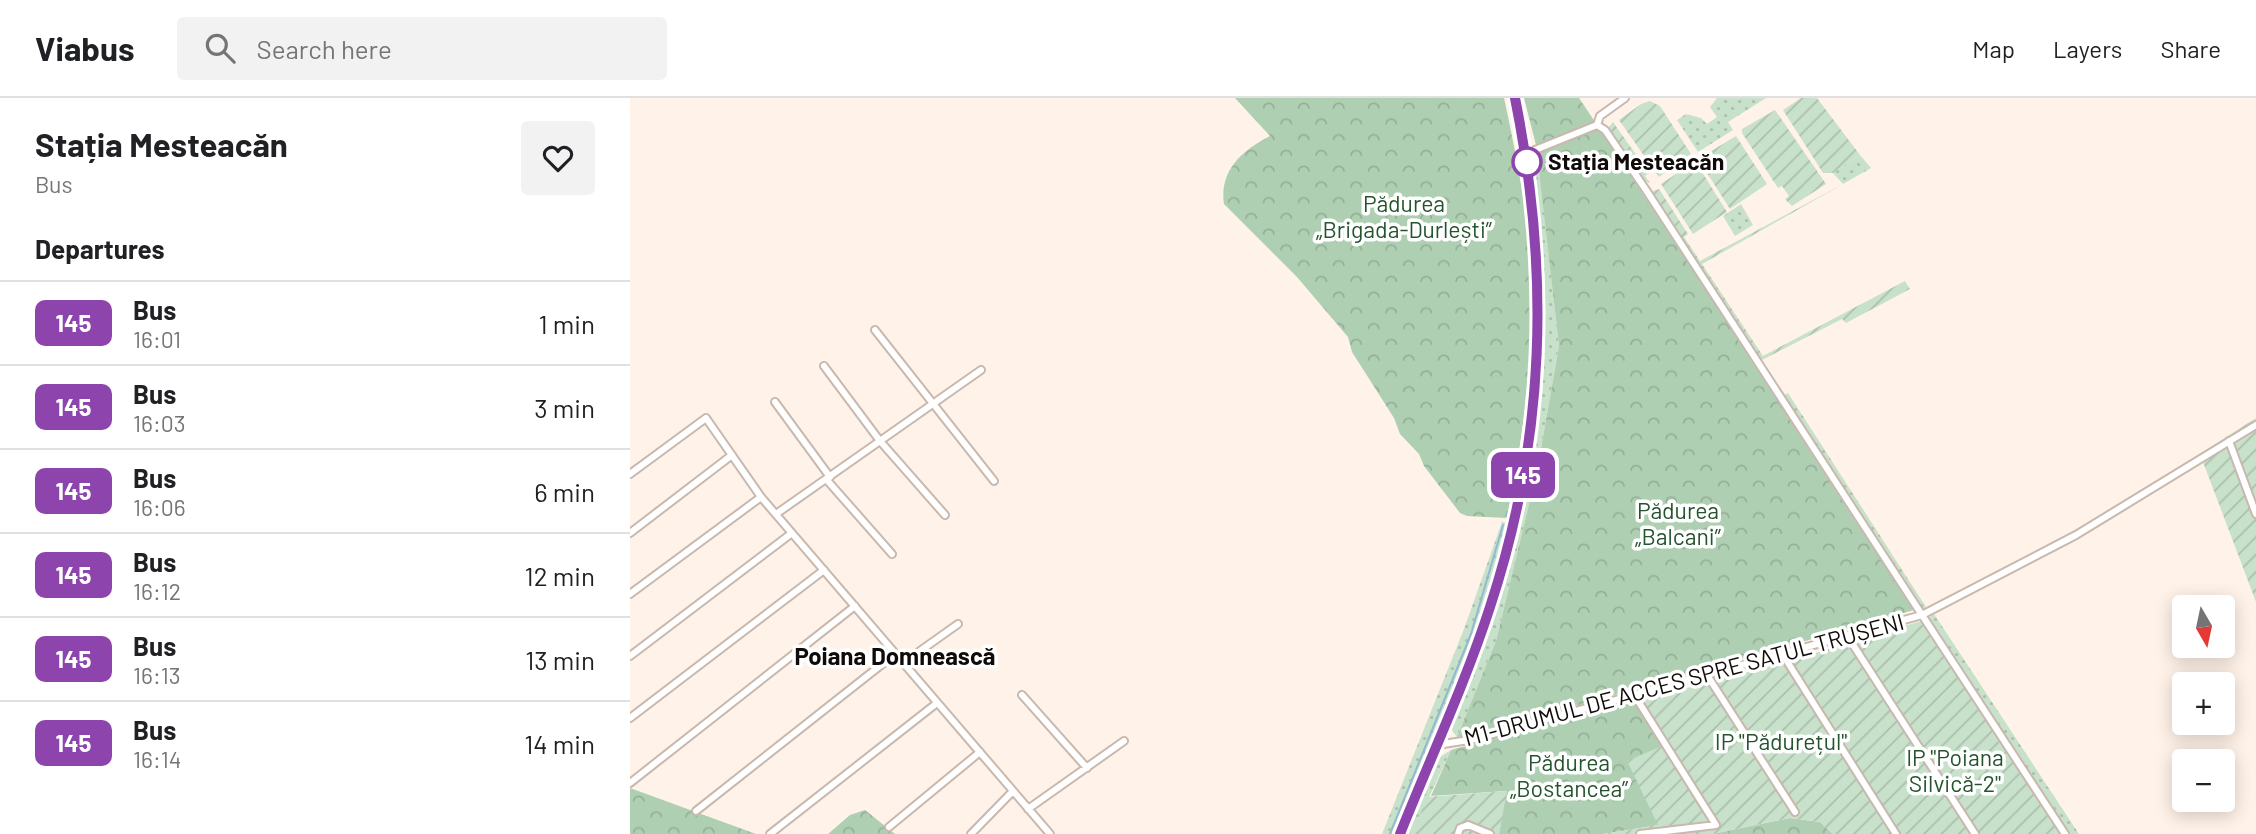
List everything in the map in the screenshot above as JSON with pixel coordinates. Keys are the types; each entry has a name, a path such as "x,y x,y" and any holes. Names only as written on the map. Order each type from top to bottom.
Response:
{"highway":[{"path":"1399,834 1490,607 1513,522 1529,440 1537,364 1539,290 1535,222 1515,98"}],"street":[{"path":"1525,154 1597,125 1600,116 1625,98"},
{"path":"1597,125 1605,130 1646,190 1922,615 2076,535 2256,425"},
{"path":"875,330 994,481"},
{"path":"824,366 880,441 944,515"},
{"path":"776,514 981,370"},
{"path":"775,402 828,478 892,554"},
{"path":"630,474 706,418 761,497 1050,834"},
{"path":"2229,441 2256,514"},
{"path":"630,533 732,456"},
{"path":"630,594 761,497"},
{"path":"630,656 792,533"},
{"path":"630,718 824,570"},
{"path":"630,783 855,606"},
{"name":"M1-DRUMUL DE ACCES SPRE SATUL TRUȘENI","path":"1435,745 1475,739 1922,615 2065,834"},
{"path":"903,663 958,624"},
{"path":"1848,637 1975,834"},
{"path":"696,811 895,654"},
{"path":"1783,655 1896,834"},
{"path":"1707,675 1795,812"},
{"path":"1022,695 1087,768"},
{"path":"1635,696 1716,825 1707,830 1640,834"},
{"path":"770,834 937,703"},
{"path":"1028,809 1124,741"},
{"path":"889,827 980,752"},
{"path":"971,834 1013,791"},
{"path":"1458,834 1460,828 1468,825 1490,834"}],"green space":[{"name":"Pădurea „Brigada-Durlești”","path":"1235,98 1504,98 1527,223 1532,310 1524,415 1507,518 1467,516 1460,513 1424,466 1419,454 1400,434 1394,418 1352,352 1348,337 1297,277 1224,204 1225,181 1235,162 1270,136"},
{"name":"Pădurea „Balcani”","path":"1524,98 1579,98 1914,610 1474,735 1457,737 1496,641 1537,471 1559,346 1536,145"},
{"path":"1717,98 1766,98 1728,122 1733,130 1698,152 1677,120 1686,114 1701,118 1707,124 1717,117 1710,107"},
{"path":"1801,98 1817,98 1860,155 1833,173 1823,173 1783,110"},
{"path":"1650,101 1660,106 1691,154 1659,177 1619,120 1641,104"},
{"path":"1775,110 1826,184 1792,206 1785,199 1789,196 1782,186 1778,188 1742,133 1742,129"},
{"path":"1613,122 1649,173 1645,176 1650,183 1641,179 1608,128"},
{"path":"1736,136 1767,184 1730,209 1698,159"},
{"path":"1537,152 1559,346 1537,471 1496,641 1457,737 1450,728 1502,595 1530,486 1538,433 1545,325 1540,215 1533,159"},
{"path":"1860,155 1871,168 1843,184 1833,173"},
{"path":"1695,161 1727,212 1693,234 1661,184"},
{"path":"1843,184 1702,264 1763,356 1905,281 1910,289 1846,323 1842,319 1760,361 1651,192 1659,189 1688,234 1684,237 1700,261"},
{"path":"1741,204 1753,225 1735,236 1723,216"},
{"path":"1788,393 1926,607 1921,610 1782,396"},
{"path":"2256,418 2256,602 2203,462 2207,459 2203,452"},
{"path":"1502,522 1506,523 1496,563 1470,642 1393,834 1382,834 1464,629"},
{"path":"1934,614 2079,834 2069,834 1929,618"},
{"path":"1921,621 2060,834 1833,834 1820,822 1790,818 1712,834 1603,834 1658,825 1627,761 1662,746 1635,702 1785,662"},
{"name":"Pădurea „Bostancea”","path":"1634,699 1662,746 1659,825 1603,834 1499,834 1506,791 1431,796 1451,750"},
{"path":"1451,750 1412,834 1405,834 1435,760"},
{"path":"630,788 756,834 630,834"},
{"path":"1507,791 1499,834 1412,834 1427,797"},
{"path":"865,810 895,834 828,834 850,815"},
{"path":"1790,818 1820,822 1833,834 1712,834"}],"waterway":[{"path":"1506,516 1507,512"},
{"path":"1390,834 1471,634 1503,525"}],"bus line":[{"name":"145","path":"1400,834 1490,607 1513,522 1529,440 1538,337 1538,251 1532,192 1515,98"}],"place":[{"name":"Stația Mesteacăn","path":"1527,162"}],"district":[{"name":"Poiana Domnească","path":"895,657"}],"park label":[{"name":"IP \"Pădurețul\"","path":"1781,742"},
{"name":"IP \"Poiana Silvică-2\"","path":"1955,771"}]}
